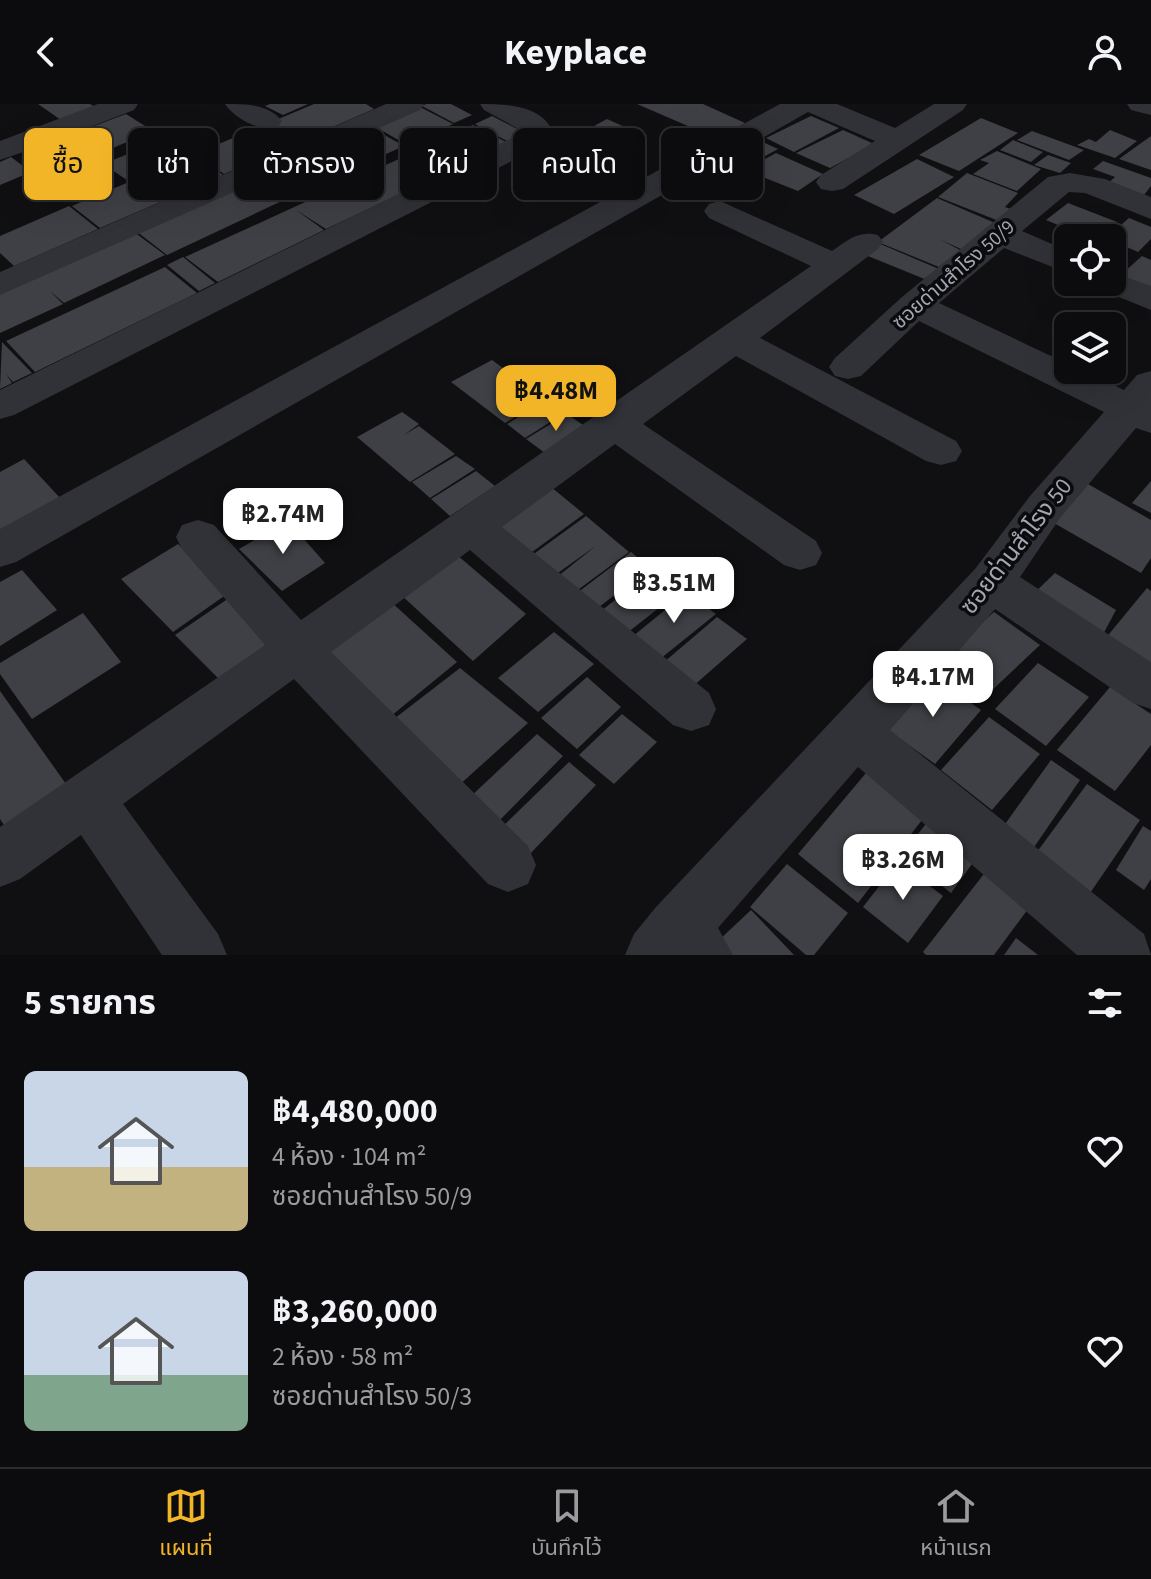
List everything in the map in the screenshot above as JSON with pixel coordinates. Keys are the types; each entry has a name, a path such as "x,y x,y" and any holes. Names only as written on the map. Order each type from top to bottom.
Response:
{"street":[{"path":"62,128 124,104"},
{"path":"239,104 268,121"},
{"path":"0,285 410,104"},
{"path":"0,406 539,136 537,127 494,104"},
{"path":"0,550 801,104"},
{"path":"813,104 898,140"},
{"path":"832,182 953,104"},
{"path":"1141,104 1151,107"},
{"path":"0,151 24,142"},
{"name":"ซอยด่านสำโรง 50/9","path":"848,367 915,305 1059,184 1068,181 1086,184 1151,209"},
{"path":"0,860 472,527 850,254 720,211"},
{"path":"1000,234 1054,257"},
{"path":"1126,288 1151,299"},
{"path":"915,305 1144,404"},
{"path":"734,340 941,451"},
{"name":"ซอยด่านสำโรง 50","path":"678,946 856,734 991,582 1045,507 1144,404"},
{"path":"613,423 800,553"},
{"path":"472,527 691,709"},
{"path":"198,537 297,649 508,865"},
{"path":"991,582 1151,688"},
{"path":"856,734 1123,955"},
{"path":"86,797 197,955"}],"building":[{"path":"38,104 90,104 95,107 61,120"},
{"path":"308,104 283,115 265,106"},
{"path":"314,104 366,104 374,109 330,128 257,128"},
{"path":"451,104 472,115 454,123 422,106"},
{"path":"637,104 703,104 745,123 737,128 693,128"},
{"path":"420,107 453,124 444,128 400,128 400,141 384,132 384,128 374,126"},
{"path":"126,114 148,128 128,128 128,142 112,148 112,128 89,128"},
{"path":"492,116 515,128 513,140 509,142 497,136 497,128 483,128 475,124"},
{"path":"811,116 839,128 794,152 766,138"},
{"path":"981,118 1018,133 959,171 919,155"},
{"path":"607,119 627,128 590,128"},
{"path":"843,130 874,144 830,168 796,153"},
{"path":"1110,130 1137,141 1115,158 1077,145 1089,139 1096,142"},
{"path":"1032,131 1084,150 1069,160 1017,140"},
{"path":"384,135 400,144 400,148 384,155"},
{"path":"1151,136 1151,170 1119,159"},
{"path":"497,137 508,143 497,148"},
{"path":"234,138 234,170 224,174 218,170 218,144"},
{"path":"1013,140 1043,152 1031,162 1000,150"},
{"path":"763,142 778,149 763,157"},
{"path":"997,151 1041,169 1017,191 973,174 989,163 980,160"},
{"path":"776,153 823,174 798,191 763,177 763,160"},
{"path":"128,154 128,180 112,170 112,160"},
{"path":"1048,155 1071,163 1060,173 1034,165"},
{"path":"11,157 24,167 24,175 0,185 0,162"},
{"path":"400,158 400,194 326,229 296,210 324,230 218,282 185,257 309,200 384,200 384,166"},
{"path":"917,159 954,177 894,214 854,195"},
{"path":"1103,161 1151,178 1151,186 1141,199 1105,186 1115,177 1093,169"},
{"path":"967,173 1018,193 1005,207 1011,209 999,221 938,197"},
{"path":"128,182 128,200 165,200 100,228 72,206 86,200 112,200 112,189"},
{"path":"234,188 234,200 284,200 167,255 136,231 207,200 218,200 218,195"},
{"path":"937,198 995,223 963,250 939,239 962,251 939,267 878,242"},
{"path":"1068,203 1117,222 1056,224 1046,220"},
{"path":"69,206 98,229 14,266 0,253 0,236"},
{"path":"1129,218 1151,227 1151,239 1138,252 1126,247 1126,224 1122,224"},
{"path":"134,232 165,255 64,303 50,291 63,304 0,333 0,292"},
{"path":"878,243 939,269 927,280 863,254"},
{"path":"1142,256 1151,260 1151,290 1126,284 1126,270"},
{"path":"183,257 215,283 199,291 167,265"},
{"path":"165,267 197,293 35,372 6,341"},
{"path":"2,342 32,373 13,382 6,374 12,383 0,389"},
{"path":"492,360 545,398 505,423 451,382"},
{"path":"547,399 566,412 525,438 507,424"},
{"path":"402,412 419,424 404,435 419,426 455,454 410,482 357,437"},
{"path":"567,414 586,427 545,453 526,439"},
{"path":"456,456 475,469 430,498 412,482"},
{"path":"24,459 61,499 0,531 0,472"},
{"path":"476,471 495,486 450,516 431,499"},
{"path":"1151,481 1151,513 1132,503"},
{"path":"1088,484 1151,520 1151,558 1141,573 1054,523"},
{"path":"551,487 584,514 528,555 493,525"},
{"path":"586,516 629,552 575,592 557,577 597,545 555,575 531,556"},
{"path":"288,521 325,563 282,591 239,549"},
{"path":"178,544 227,594 173,632 121,579"},
{"path":"631,552 650,568 595,610 577,593"},
{"path":"457,555 526,614 473,661 400,594"},
{"path":"655,569 683,589 627,633 601,611"},
{"path":"22,570 57,610 0,646 0,582"},
{"path":"1055,573 1116,610 1100,640 1028,599"},
{"path":"1147,588 1151,591 1151,677 1100,645"},
{"path":"687,592 716,614 660,659 632,637"},
{"path":"229,598 276,648 225,685 175,635"},
{"path":"390,601 457,662 391,716 321,648"},
{"path":"994,612 1040,645 988,694 942,658"},
{"path":"83,613 121,662 32,719 0,674 0,663"},
{"path":"717,617 747,639 692,687 663,663"},
{"path":"554,632 594,664 538,712 498,678"},
{"path":"1038,663 1089,697 1046,746 995,709"},
{"path":"460,668 528,723 457,787 390,722"},
{"path":"931,675 981,710 935,764 884,727"},
{"path":"587,677 621,707 577,749 541,718"},
{"path":"1110,687 1151,714 1151,745 1115,791 1057,750"},
{"path":"0,691 66,784 6,828 0,819"},
{"path":"622,714 657,742 614,784 579,755"},
{"path":"989,717 1040,754 992,810 941,770"},
{"path":"537,734 563,756 495,825 467,800"},
{"path":"1051,760 1080,780 1028,856 998,834"},
{"path":"569,762 596,785 528,856 499,830"},
{"path":"866,773 925,816 858,903 798,854"},
{"path":"1087,784 1140,820 1088,896 1034,856"},
{"path":"928,821 977,857 951,893 902,855"},
{"path":"1143,826 1151,831 1151,879 1144,890 1116,870"},
{"path":"898,862 943,896 908,943 863,907"},
{"path":"787,864 848,913 814,955 806,955 750,907"},
{"path":"987,870 1031,905 994,955 926,955 923,952"},
{"path":"751,910 794,955 729,955 717,942"},
{"path":"1016,938 1038,955 1004,955"}]}
